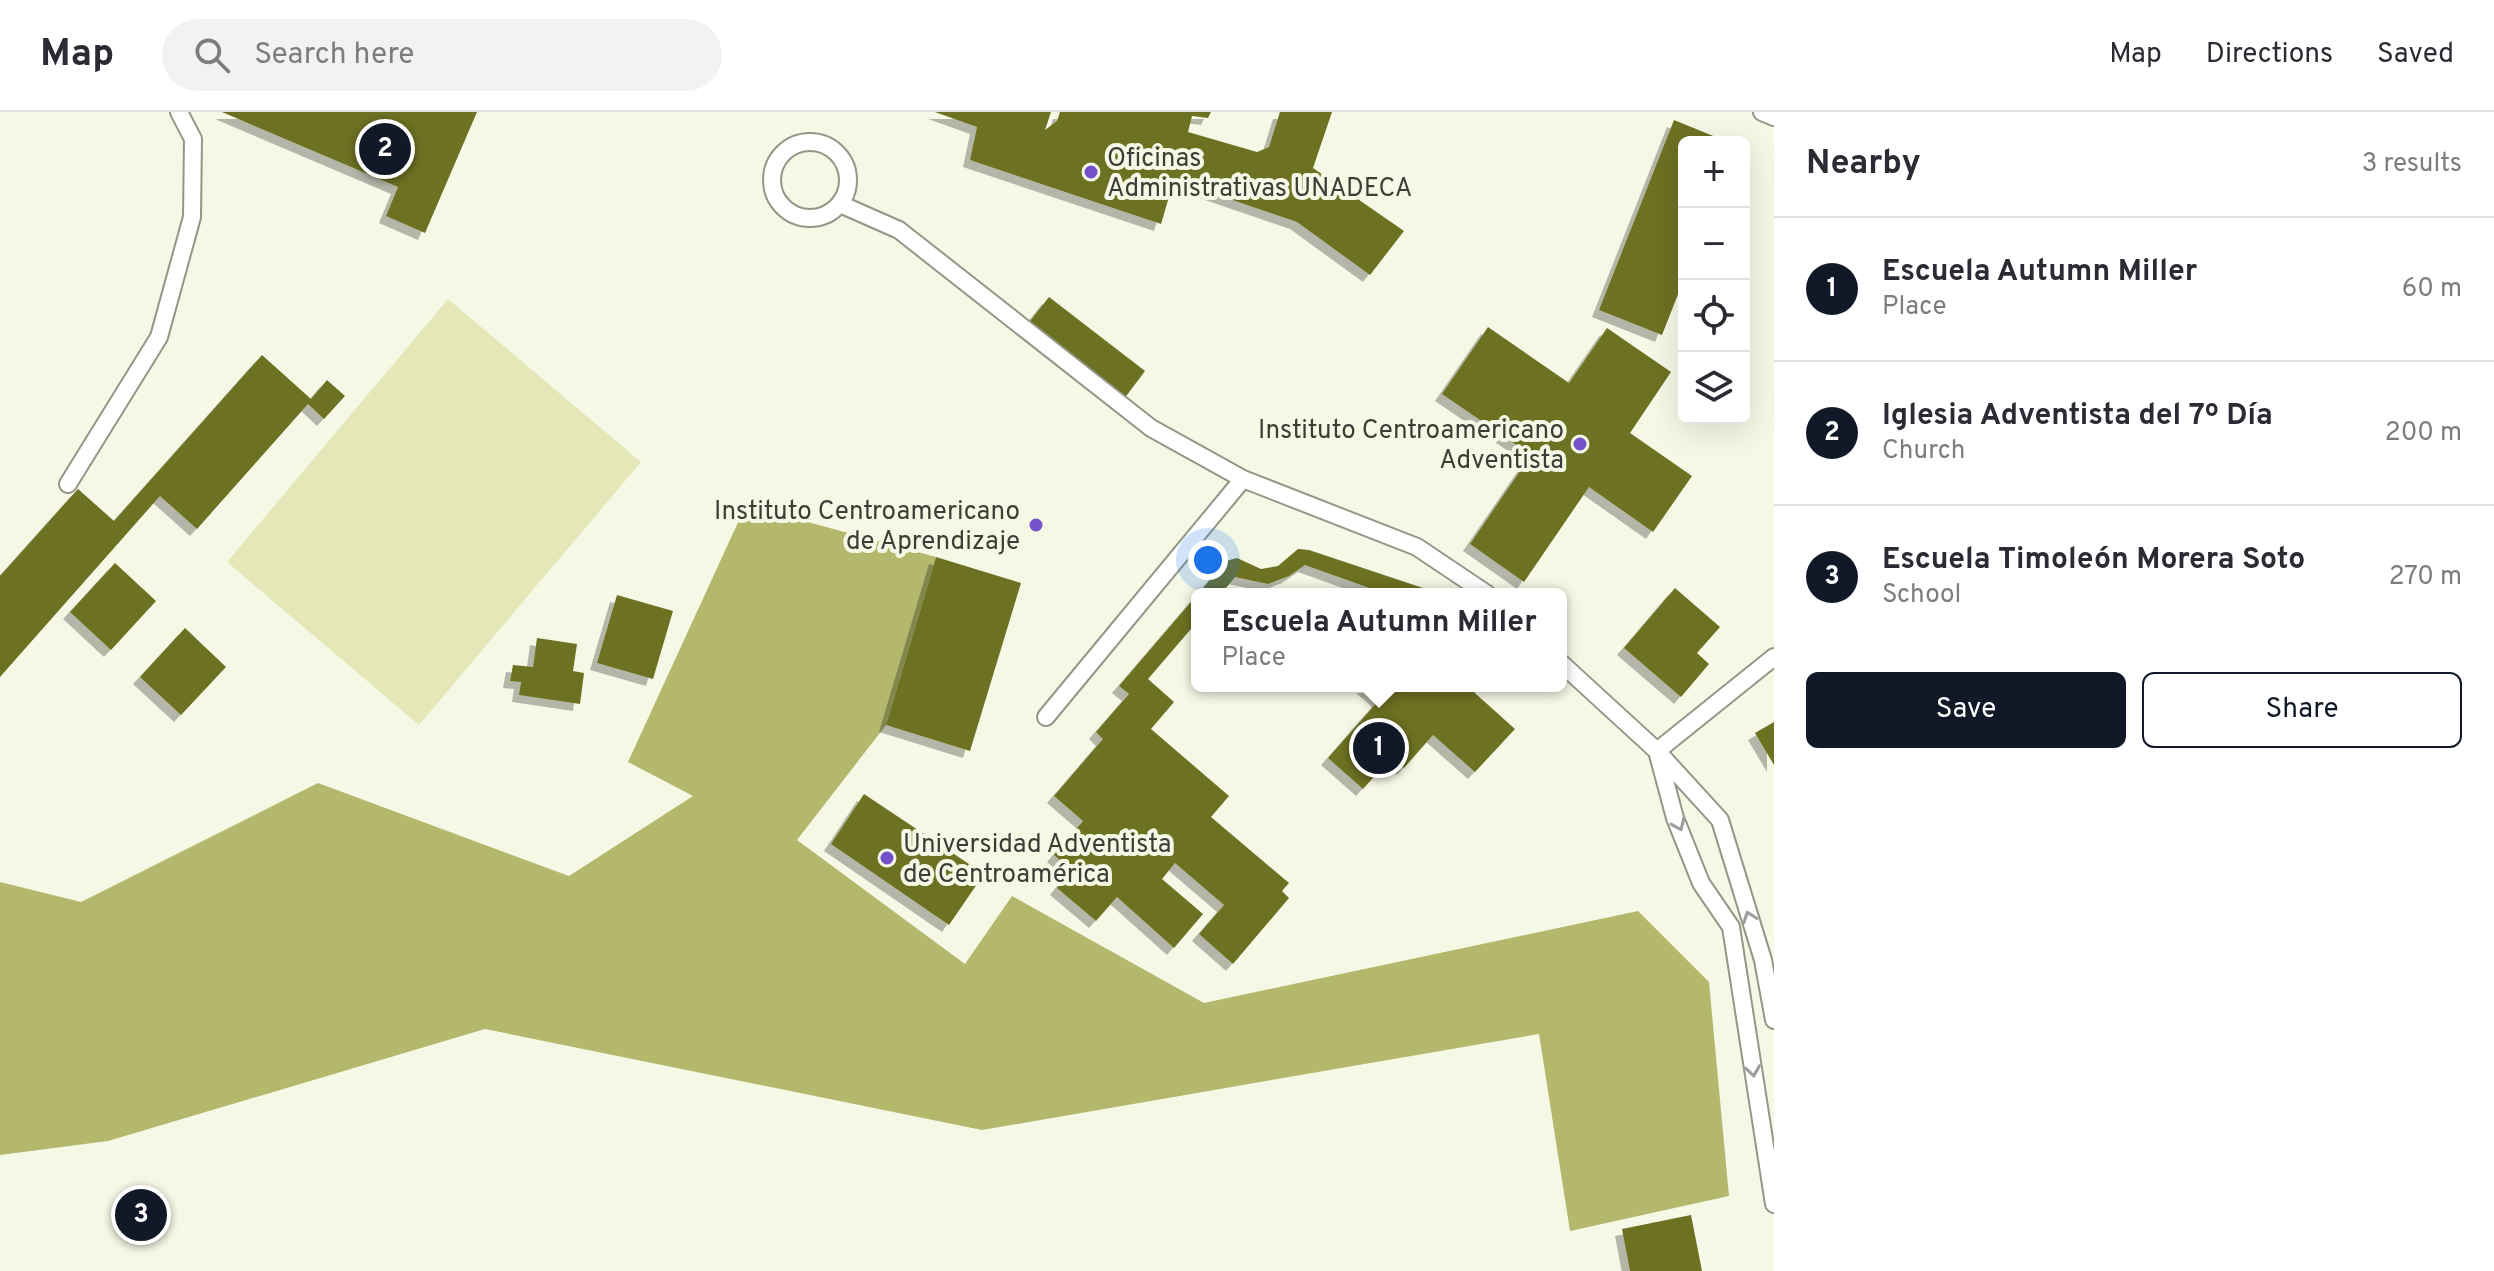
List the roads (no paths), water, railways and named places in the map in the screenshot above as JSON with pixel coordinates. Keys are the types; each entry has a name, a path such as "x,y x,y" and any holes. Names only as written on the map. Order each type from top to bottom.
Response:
{"lane":[{"path":"68,484 159,337 192,217 193,139 179,112"},
{"path":"1762,112 1774,117"},
{"path":"800,143 824,144 835,151 847,173 848,186 840,204 826,215 813,218 789,212 774,192 771,180 779,157 800,143"},
{"path":"840,204 899,230 1151,428 1243,479 1417,547 1478,588"},
{"path":"1046,717 1243,479"},
{"path":"1657,751 1774,657"},
{"path":"1567,668 1657,751 1720,820 1763,960 1774,1020"},
{"path":"1657,751 1675,818 1701,883 1731,927 1774,1204"}],"place":[{"name":"Iglesia Adventista del 7º Día","path":"385,149"},
{"name":"Oficinas Administrativas UNADECA","path":"1091,172"},
{"name":"Instituto Centroamericano Adventista","path":"1580,444"},
{"name":"Instituto Centroamericano de Aprendizaje","path":"1036,525"},
{"name":"Escuela Autumn Miller","path":"1379,748"},
{"name":"Universidad Adventista de Centroamérica","path":"887,858"},
{"name":"Escuela Timoleón Morera Soto","path":"141,1215"}]}
